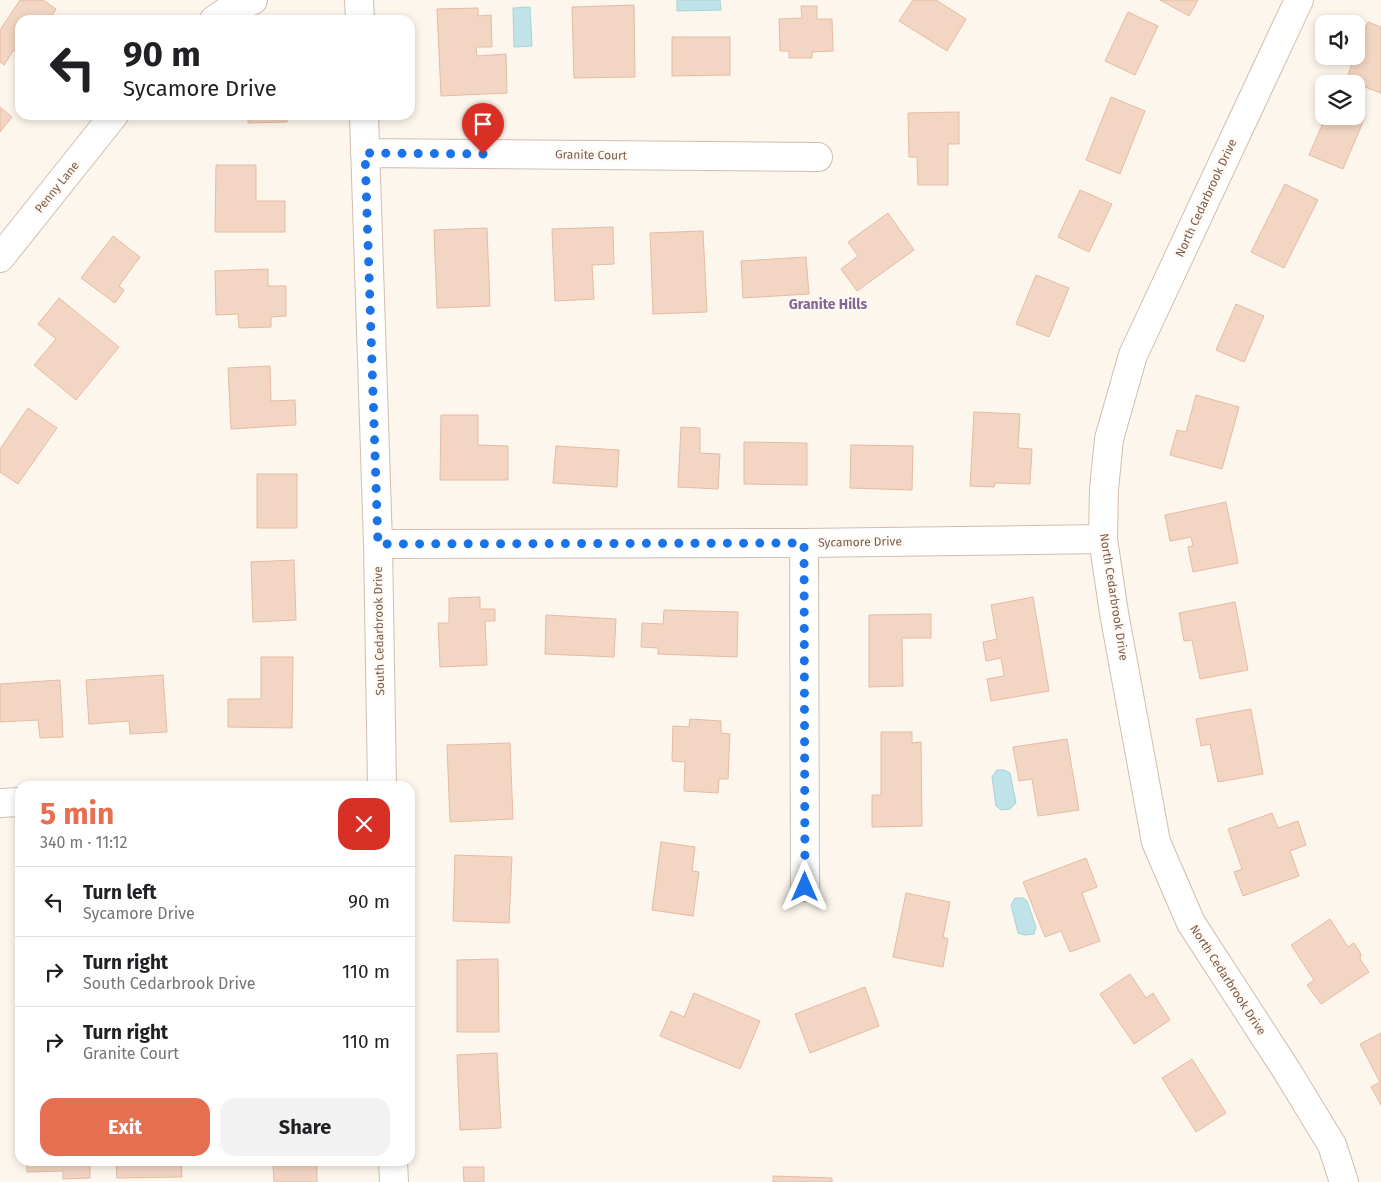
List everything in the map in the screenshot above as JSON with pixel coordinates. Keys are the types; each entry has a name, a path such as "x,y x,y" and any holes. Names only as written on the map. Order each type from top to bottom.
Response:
{"street":[{"path":"222,15 253,0"},
{"path":"360,0 360,15"},
{"name":"North Cedarbrook Drive","path":"1299,0 1133,355 1109,439 1104,489 1103,539 1114,613 1156,842 1191,923 1287,1071 1332,1145 1344,1182"},
{"name":"Penny Lane","path":"0,258 110,120"},
{"name":"South Cedarbrook Drive","path":"364,120 378,544 382,781"},
{"name":"Granite Court","path":"365,153 818,157"},
{"name":"Sycamore Drive","path":"378,544 804,543 1103,539"},
{"path":"804,543 805,887"},
{"path":"0,803 15,802"},
{"path":"393,1166 394,1182"}],"water":[{"path":"677,0 720,0 721,10 677,11"},
{"path":"530,7 532,46 514,47 513,8"},
{"path":"997,770 1004,770 1010,773 1016,803 1010,809 1001,810 996,806 992,777"},
{"path":"1015,898 1023,898 1027,901 1036,927 1034,934 1025,935 1018,933 1011,905"}],"building":[{"path":"20,0 43,0 56,9 52,15 15,15 15,51 4,65 0,62 0,30"},
{"path":"913,0 936,0 966,19 947,51 899,21"},
{"path":"1160,0 1198,0 1189,16"},
{"path":"634,5 635,77 574,78 572,7"},
{"path":"801,6 817,6 817,19 832,19 833,51 812,52 812,58 789,58 789,51 780,51 779,19 802,18"},
{"path":"478,8 478,16 491,15 492,47 476,47 477,56 506,54 507,93 441,96 437,9"},
{"path":"1128,12 1158,26 1135,75 1105,61"},
{"path":"1368,22 1381,27 1381,93 1365,87 1365,75 1348,75 1352,65 1365,65 1365,30"},
{"path":"672,37 730,37 730,75 672,76"},
{"path":"1111,97 1145,111 1120,174 1086,160"},
{"path":"0,107 12,117 0,132"},
{"path":"959,112 959,144 948,144 948,185 918,185 917,157 909,157 908,113"},
{"path":"248,120 287,120 287,122 248,123"},
{"path":"1322,125 1362,125 1343,169 1309,155"},
{"path":"216,165 256,165 256,201 285,201 285,232 215,232"},
{"path":"1285,184 1318,200 1284,268 1251,252"},
{"path":"1080,190 1112,204 1089,252 1058,237"},
{"path":"888,213 914,250 857,291 841,269 858,256 848,242"},
{"path":"613,227 614,264 592,265 594,299 555,301 552,229"},
{"path":"487,228 490,306 437,308 434,230"},
{"path":"703,231 707,312 653,314 650,233"},
{"path":"113,236 140,257 119,286 124,290 115,303 81,278"},
{"path":"806,257 809,294 743,298 741,261"},
{"path":"268,269 268,286 286,286 286,316 271,317 271,327 239,328 238,314 216,315 215,271"},
{"path":"1036,275 1069,288 1049,337 1016,324"},
{"path":"59,298 119,347 76,400 34,365 56,339 38,324"},
{"path":"1236,304 1264,316 1244,362 1216,350"},
{"path":"270,366 271,401 295,400 296,425 231,429 228,368"},
{"path":"1196,395 1239,407 1222,469 1170,455 1177,430 1186,432"},
{"path":"28,408 57,428 18,484 0,472 0,449"},
{"path":"974,412 1020,414 1018,448 1032,449 1030,484 995,483 994,487 970,486"},
{"path":"441,415 478,415 478,445 508,446 508,480 440,480"},
{"path":"681,427 700,428 700,453 720,454 718,489 678,487"},
{"path":"744,442 807,443 807,485 744,484"},
{"path":"851,445 913,446 912,490 850,488"},
{"path":"556,446 619,450 617,487 553,483"},
{"path":"257,474 297,474 297,528 257,528"},
{"path":"1226,502 1238,563 1193,572 1188,547 1193,546 1191,537 1170,541 1165,515"},
{"path":"294,560 296,620 253,622 251,562"},
{"path":"480,597 480,609 495,609 495,621 485,621 487,665 440,667 438,623 449,623 449,598"},
{"path":"1033,597 1049,691 991,701 987,679 1004,676 1001,658 986,661 983,642 997,639 991,605"},
{"path":"1235,602 1248,670 1200,679 1192,640 1184,641 1179,613"},
{"path":"664,610 738,612 737,657 658,654 658,648 641,647 642,623 663,624"},
{"path":"931,614 931,638 902,638 903,686 869,687 869,615"},
{"path":"546,615 616,619 614,657 545,654"},
{"path":"261,657 293,657 292,728 228,727 228,699 261,699"},
{"path":"163,675 167,732 130,734 129,721 89,724 86,680"},
{"path":"60,680 63,737 40,738 38,720 0,722 0,684"},
{"path":"1251,709 1263,774 1218,782 1210,744 1201,746 1196,719"},
{"path":"690,719 721,721 721,733 730,734 728,779 719,779 718,793 684,791 685,762 672,761 673,726 689,727"},
{"path":"881,732 912,732 912,743 921,742 922,826 872,827 872,795 881,795"},
{"path":"1067,739 1079,810 1038,816 1032,779 1019,781 1013,747"},
{"path":"510,743 513,819 450,822 447,745"},
{"path":"1272,813 1278,828 1298,821 1306,845 1290,851 1299,876 1243,896 1234,872 1242,869 1228,829"},
{"path":"661,842 695,847 692,871 699,872 693,916 652,910"},
{"path":"455,855 512,857 509,923 453,921"},
{"path":"1086,858 1097,887 1082,893 1100,941 1070,952 1061,931 1045,937 1023,882"},
{"path":"906,893 950,902 943,937 948,939 943,967 893,957"},
{"path":"1330,919 1348,947 1354,943 1361,954 1360,959 1369,972 1321,1004 1307,985 1314,980 1291,945"},
{"path":"498,959 499,1032 457,1032 457,960"},
{"path":"1130,974 1146,998 1153,993 1170,1020 1134,1044 1100,994"},
{"path":"865,987 879,1026 810,1053 795,1014"},
{"path":"694,993 760,1021 740,1069 660,1036 671,1011 684,1017"},
{"path":"1381,1033 1381,1105 1371,1087 1380,1082 1360,1044"},
{"path":"497,1053 501,1128 460,1130 457,1055"},
{"path":"1192,1059 1226,1113 1196,1132 1162,1078"},
{"path":"27,1166 90,1166 90,1178 63,1179 63,1171 27,1172"},
{"path":"116,1166 181,1166 182,1177 117,1178"},
{"path":"273,1166 317,1166 317,1182 274,1182"},
{"path":"463,1167 484,1167 484,1182 464,1182"},
{"path":"773,1176 832,1178 832,1182 773,1182"}],"district":[{"name":"Granite Hills","path":"828,304"}],"route":[{"path":"483,154 365,153 378,544 804,543 805,887"}]}
